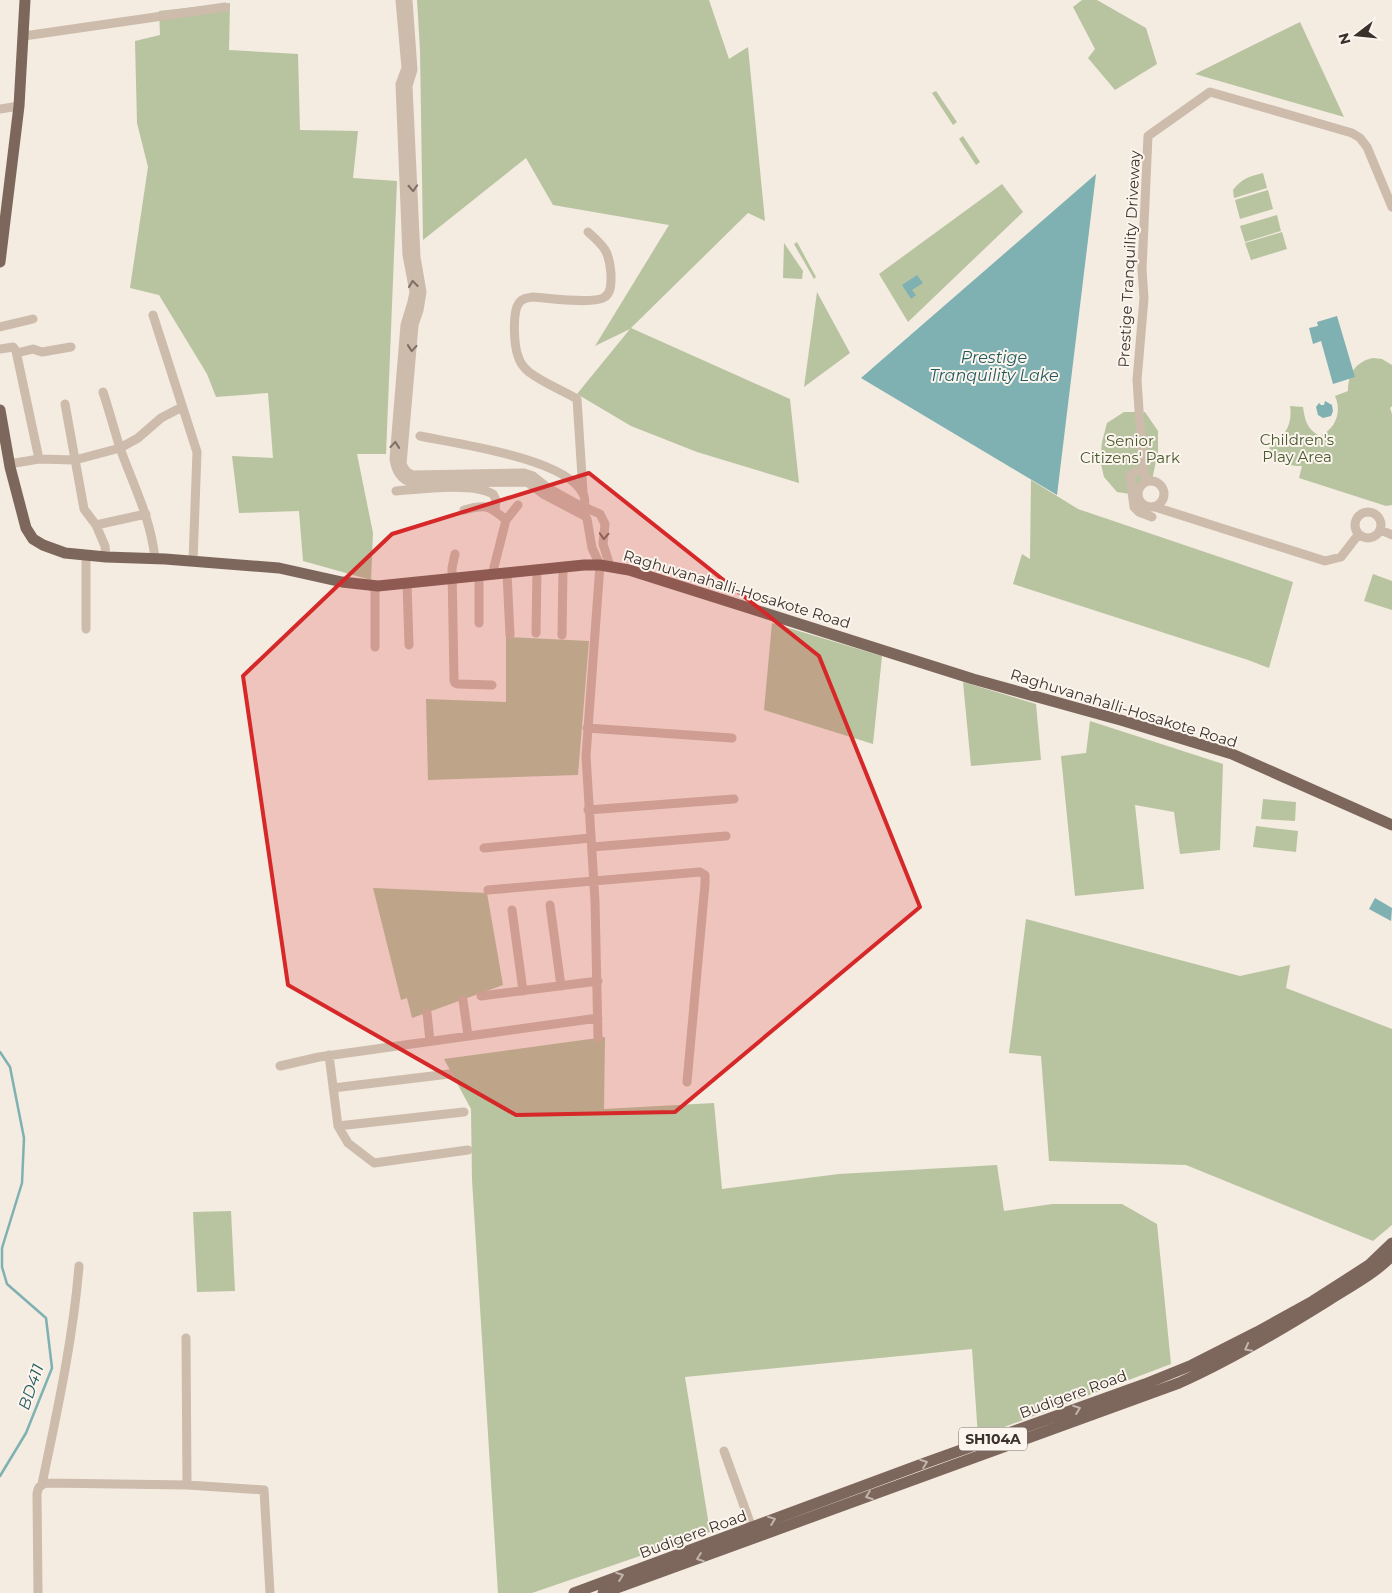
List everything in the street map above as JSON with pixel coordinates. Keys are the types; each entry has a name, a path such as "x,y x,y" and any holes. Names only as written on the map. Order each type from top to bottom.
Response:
{"main road":[{"path":"0,262 19,106 25,0"},
{"name":"Raghuvanahalli-Hosakote Road","path":"0,410 5,464 26,528 33,539 43,546 65,553 86,556 155,558 279,568 342,582 374,585 563,567 605,566 629,570 973,679 1124,721 1232,754 1392,825"},
{"name":"Budigere Road","path":"603,1593 725,1543 752,1528 1192,1365 1257,1332 1313,1300 1369,1265 1392,1243"},
{"name":"Budigere Road","path":"574,1593 928,1473 1179,1383 1198,1375 1262,1340 1380,1268 1392,1256"}],"street":[{"path":"400,0 406,68 400,84 416,257 422,292 419,310 410,325 402,464 404,474 425,476 528,473 584,511 596,512 603,517 605,524 603,544 605,566 587,728 586,756 594,880 598,1038"},
{"path":"408,0 413,70 408,84 408,162"},
{"path":"24,36 225,7"},
{"name":"Prestige Tranquility Driveway","path":"1147,482 1143,470 1137,380 1144,298 1142,249 1148,136 1210,92 1352,133 1360,138 1368,147 1392,207"},
{"path":"0,109 19,106"},
{"path":"588,232 602,244 609,258 611,283 609,292 603,298 595,300 533,296 524,298 516,308 516,347 521,364 529,372 577,399 584,511 592,548 605,566"},
{"path":"153,315 197,452 193,561"},
{"path":"0,327 33,318"},
{"path":"0,349 12,347 17,353 39,459"},
{"path":"17,353 33,349 42,352 71,347"},
{"path":"103,392 120,448 146,514 152,534 155,558"},
{"path":"65,404 84,509 96,525 105,546 106,557"},
{"path":"5,464 39,459 75,460 120,448 138,438 161,418 182,408"},
{"path":"420,436 529,459 568,477 583,492"},
{"path":"1143,470 1135,472 1130,476 1133,504 1137,511 1152,516"},
{"path":"1155,507 1163,499 1164,492 1160,484 1151,481 1140,487 1138,491 1140,500 1146,506 1155,507 1325,562 1341,557 1358,535"},
{"path":"396,491 453,488 481,489 493,494 496,500 495,510"},
{"path":"464,510 481,505 495,510 506,520"},
{"path":"492,575 506,520 518,505"},
{"path":"1372,512 1379,517 1382,526 1376,536 1369,539 1358,535 1355,527 1356,519 1359,515 1372,512"},
{"path":"96,525 146,514"},
{"path":"1381,530 1392,534"},
{"path":"455,554 452,568 454,681 458,684 492,684"},
{"path":"86,556 86,629"},
{"path":"562,635 563,567"},
{"path":"536,634 537,569"},
{"path":"507,573 510,635"},
{"path":"479,576 479,623"},
{"path":"407,583 409,645"},
{"path":"374,585 375,647"},
{"path":"587,728 732,738"},
{"path":"588,810 734,799"},
{"path":"484,848 726,836"},
{"path":"488,890 700,872 705,875 687,1082"},
{"path":"550,905 561,986"},
{"path":"512,910 523,991"},
{"path":"481,996 598,981"},
{"path":"463,1000 468,1036"},
{"path":"427,1013 430,1041"},
{"path":"280,1066 329,1055 598,1018"},
{"path":"329,1055 338,1126 348,1143 374,1163 468,1150"},
{"path":"333,1088 448,1074"},
{"path":"338,1126 464,1112"},
{"path":"38,1593 37,1494 38,1488 42,1484 65,1376 76,1309 78,1266"},
{"path":"186,1338 187,1485"},
{"path":"724,1451 752,1528"},
{"path":"42,1484 187,1485 264,1490 270,1593"}],"highlighted area":[{"path":"589,473 819,656 920,907 675,1112 516,1115 288,985 243,676 392,534"}],"green space":[{"path":"417,0 709,0 729,59 748,47 765,221 748,213 631,328 790,399 799,483 697,452 631,426 577,394 630,329 595,346 669,225 553,205 526,158 423,240 420,50"},
{"path":"1082,0 1097,0 1146,28 1157,64 1115,90 1088,58 1095,49 1073,7"},
{"path":"230,3 229,50 298,54 300,130 358,131 353,178 397,181 386,454 357,454 373,533 371,580 303,561 299,511 239,513 232,456 273,458 268,393 216,397 207,374 159,295 130,288 148,167 137,123 135,41 160,35 159,11"},
{"path":"1300,22 1344,117 1195,74"},
{"path":"936,91 957,122 953,125 932,93"},
{"path":"963,136 980,162 976,165 959,139"},
{"path":"1263,173 1267,188 1234,198 1233,190 1239,183"},
{"path":"1002,184 1023,212 908,322 879,274"},
{"path":"1268,190 1273,209 1240,219 1235,200"},
{"path":"1277,215 1281,231 1245,242 1240,226"},
{"path":"1282,232 1287,249 1251,260 1245,243"},
{"path":"797,242 816,277 814,279 794,244"},
{"path":"784,243 803,271 802,279 783,278"},
{"path":"817,292 850,353 804,387"},
{"name":"Children's Play Area","path":"1373,358 1382,359 1392,365 1392,406 1390,408 1392,414 1392,505 1386,506 1299,478 1302,466 1282,462 1269,448 1283,435 1289,425 1290,406 1303,407 1309,427 1320,436 1326,433 1334,424 1338,414 1335,396 1348,391 1349,379 1357,366"},
{"name":"Senior Citizens' Park","path":"1124,412 1145,412 1158,431 1158,452 1152,480 1137,495 1117,492 1104,477 1100,460 1107,423"},
{"path":"1031,480 1078,509 1293,582 1269,668 1013,584 1022,554 1030,559"},
{"path":"1373,574 1392,581 1392,610 1364,601"},
{"path":"772,623 882,656 873,744 764,710"},
{"path":"506,637 589,641 578,775 428,780 426,699 506,702"},
{"path":"963,682 1036,704 1041,760 971,766"},
{"path":"1090,721 1223,764 1220,850 1180,854 1174,812 1135,805 1144,889 1075,896 1061,756 1086,753"},
{"path":"1263,799 1296,802 1295,821 1261,819"},
{"path":"1256,826 1298,831 1296,852 1253,847"},
{"path":"373,888 487,893 503,985 412,1018 407,998 401,1000"},
{"path":"1026,919 1240,976 1290,965 1286,988 1392,1029 1392,1225 1373,1241 1186,1165 1049,1161 1041,1056 1009,1053"},
{"path":"605,1037 604,1109 714,1103 722,1189 839,1174 997,1165 1004,1211 1052,1204 1122,1204 1157,1224 1171,1364 978,1437 972,1349 685,1377 710,1532 532,1593 498,1593 472,1180 471,1109 444,1059"},
{"path":"231,1211 235,1291 197,1292 193,1212"}],"water":[{"name":"Prestige Tranquility Lake","path":"1096,174 1057,495 861,378"},
{"path":"917,275 923,283 912,290 916,295 911,299 902,285"},
{"path":"1337,316 1355,377 1333,384 1321,341 1313,344 1309,328 1318,326 1317,322"},
{"path":"1325,401 1332,405 1333,411 1331,416 1323,418 1318,415 1316,407 1319,403 1324,405"},
{"path":"1375,898 1392,908 1391,921 1369,909"}],"waterway":[{"name":"BD411","path":"0,1052 10,1067 24,1138 22,1183 2,1248 2,1267 7,1284 46,1318 52,1368 26,1433 0,1476"}]}
